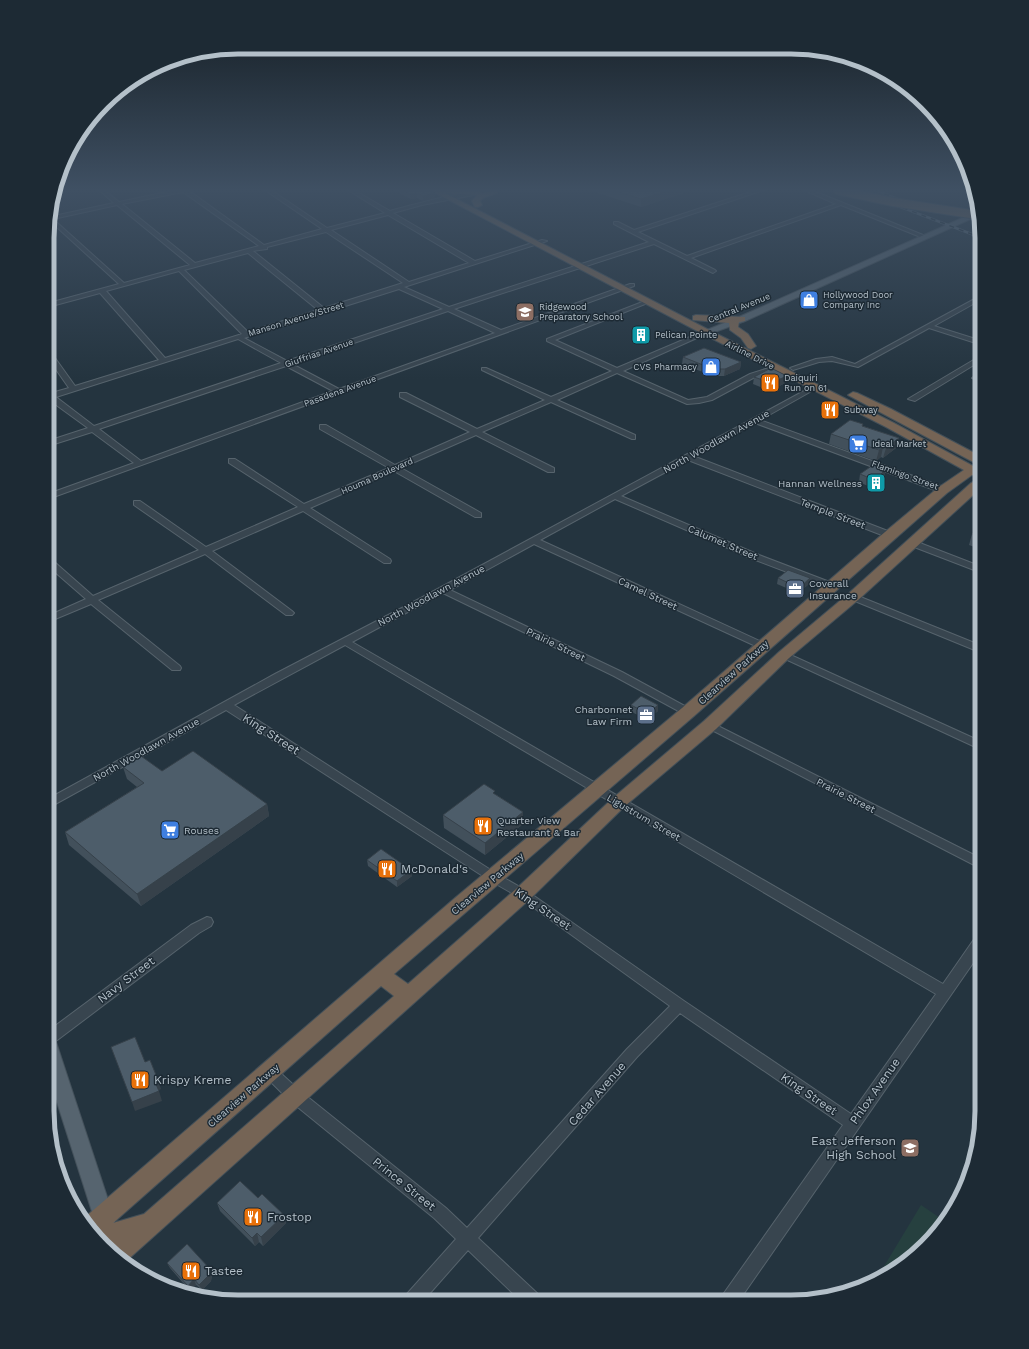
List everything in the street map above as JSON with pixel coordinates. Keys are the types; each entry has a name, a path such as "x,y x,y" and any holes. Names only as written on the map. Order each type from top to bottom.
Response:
{"highway":[{"name":"Airline Drive","path":"558,253 580,267 647,302 975,468"},
{"name":"Airline Drive","path":"565,253 632,285 793,368 887,411 975,458"},
{"path":"696,318 738,320"},
{"path":"738,320 733,328 745,336 751,346"},
{"path":"811,385 825,388 837,388"},
{"path":"931,434 950,438 975,447"},
{"name":"Clearview Parkway","path":"108,1240 270,1072 493,877 688,712 890,535 943,490 975,472"},
{"path":"108,1241 158,1216 523,894 620,802 710,725 790,650 853,597 975,488"},
{"path":"790,650 798,633 840,596 840,591 832,586"},
{"path":"380,975 408,995"}],"main road":[{"name":"Central Avenue","path":"706,332 718,329 889,253"},
{"path":"54,1063 107,1239"},
{"path":"54,1082 64,1095"}],"street":[{"path":"88,253 124,286"},
{"path":"179,253 195,266"},
{"path":"54,303 246,253"},
{"path":"251,253 322,310"},
{"path":"361,253 408,284"},
{"path":"457,253 474,263"},
{"name":"Manson Avenue/Street","path":"54,395 506,253"},
{"name":"Giuffrias Avenue","path":"54,442 448,309 622,253"},
{"path":"676,253 713,271"},
{"path":"686,258 700,253"},
{"path":"181,270 247,335"},
{"name":"Pasadena Avenue","path":"54,495 632,285"},
{"path":"400,287 501,333"},
{"path":"102,291 164,361"},
{"path":"793,368 818,360 832,359 856,366 975,301"},
{"path":"647,302 549,340 687,402 698,402 708,399 761,372 775,368"},
{"path":"928,326 975,341"},
{"name":"Houma Boulevard","path":"54,616 706,332"},
{"path":"238,337 339,392"},
{"path":"54,361 73,389"},
{"path":"912,399 975,361"},
{"path":"484,369 550,401 632,437"},
{"name":"North Woodlawn Avenue","path":"54,801 344,641 443,590 688,457 754,420 811,385"},
{"path":"403,395 551,470"},
{"path":"54,400 140,464"},
{"name":"Flamingo Street","path":"754,420 943,490"},
{"path":"323,427 478,515"},
{"name":"Temple Street","path":"688,457 890,535"},
{"path":"232,461 387,561"},
{"name":"Calumet Street","path":"614,496 756,557 832,586"},
{"path":"137,503 205,550 289,613"},
{"name":"Camel Street","path":"533,540 763,646"},
{"path":"912,544 975,567"},
{"path":"54,566 92,600 176,668"},
{"name":"Prairie Street","path":"443,590 618,674 688,712"},
{"path":"853,597 975,647"},
{"name":"Ligustrum Street","path":"344,641 944,992"},
{"path":"790,650 975,742"},
{"name":"King Street","path":"226,705 493,877 523,894 679,1005 853,1123"},
{"name":"Prairie Street","path":"710,725 975,861"},
{"name":"Navy Street","path":"54,1036 188,934 207,922"},
{"name":"Phlox Avenue","path":"733,1295 975,949"},
{"name":"Cedar Avenue","path":"467,1240 632,1053 679,1005"},
{"name":"Prince Street","path":"270,1072 294,1095 440,1213 467,1240 527,1295"},
{"path":"417,1295 467,1240"}],"green space":[{"path":"921,1205 940,1218 921,1241 903,1257 881,1271"}],"building":[{"path":"704,348 741,362 725,369 713,369 683,357"},
{"path":"771,368 787,376 771,383 754,377"},
{"path":"850,420 863,424 862,426 899,438 886,448 883,447 879,450 831,434"},
{"path":"873,465 885,470 877,478 872,479 860,474"},
{"path":"788,570 810,578 799,588 778,578"},
{"path":"641,696 658,705 648,714 631,705"},
{"name":"Rouses","path":"193,751 267,804 137,894 65,832 144,783 123,767 141,756 162,771"},
{"name":"Quarter View Restaurant & Bar","path":"484,784 495,791 493,793 523,812 485,843 443,815"},
{"path":"381,849 411,870 397,881 367,860"},
{"name":"Krispy Kreme","path":"135,1037 145,1062 150,1060 158,1080 155,1082 159,1091 132,1102 111,1047"},
{"name":"Frostop","path":"240,1181 258,1198 262,1194 284,1215 261,1237 257,1233 252,1238 217,1203"},
{"name":"Tastee","path":"187,1244 210,1269 209,1275 199,1285 194,1279 188,1286 167,1263"}],"place":[{"name":"Hollywood Door Company Inc","path":"809,300"},
{"name":"Ridgewood Preparatory School","path":"525,312"},
{"name":"Pelican Pointe","path":"641,335"},
{"name":"CVS Pharmacy","path":"711,367"},
{"name":"Daiquiri Run on 61","path":"770,383"},
{"name":"Subway","path":"830,410"},
{"name":"Ideal Market","path":"858,444"},
{"name":"Hannan Wellness","path":"876,483"},
{"name":"Coverall Insurance","path":"795,589"},
{"name":"Charbonnet Law Firm","path":"646,715"},
{"name":"Quarter View Restaurant & Bar","path":"483,826"},
{"name":"Rouses","path":"170,830"},
{"name":"McDonald's","path":"387,869"},
{"name":"Krispy Kreme","path":"140,1080"},
{"name":"East Jefferson High School","path":"910,1148"},
{"name":"Frostop","path":"253,1217"},
{"name":"Tastee","path":"191,1271"}]}
